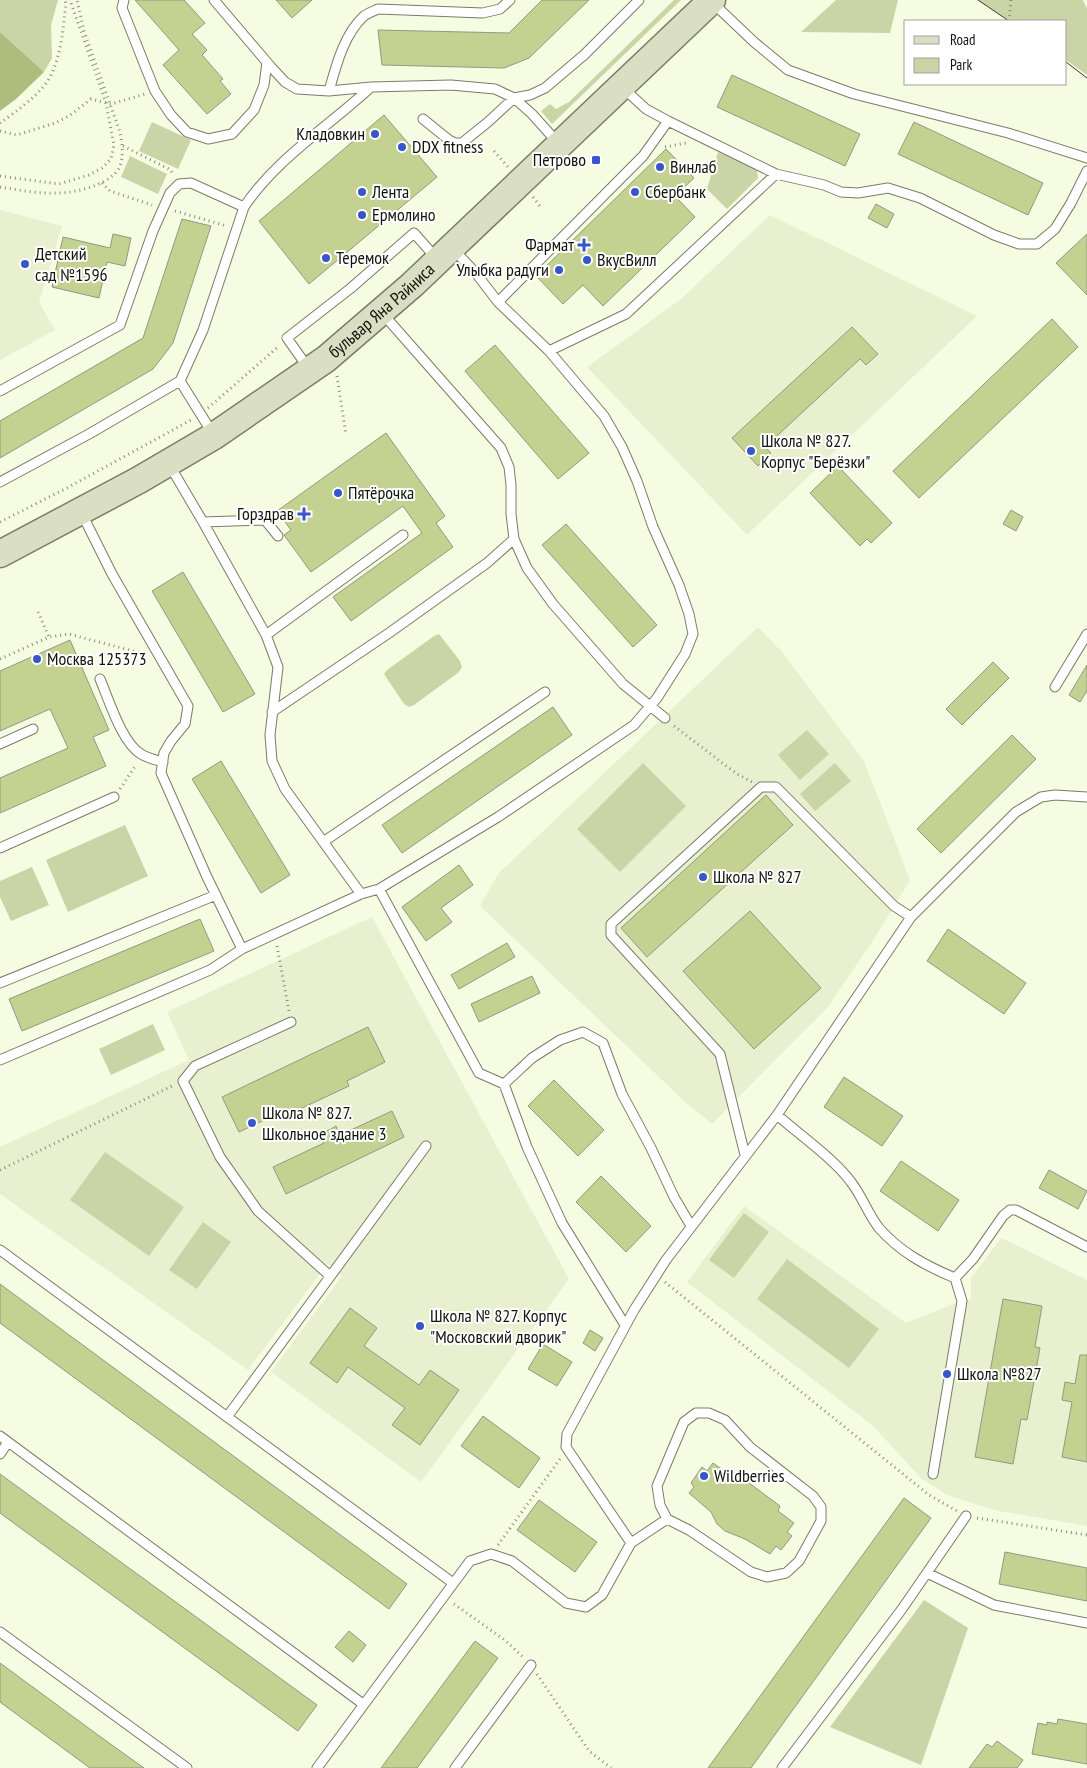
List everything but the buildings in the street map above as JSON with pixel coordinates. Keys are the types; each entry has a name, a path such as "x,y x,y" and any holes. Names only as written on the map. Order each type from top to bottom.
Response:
{"main road":[{"name":"бульвар Яна Райниса","path":"0,554 169,463 214,436 310,370 381,313 712,1"}],"lane":[{"path":"124,0 122,8 155,91 171,115 187,132 208,139 232,134 254,110 264,85 267,62"},
{"path":"214,0 285,82 297,89 328,91 371,87 451,85 494,89 514,98 532,114 559,145"},
{"path":"328,91 349,36 364,16 378,8 484,13 500,9 510,0"},
{"path":"423,119 448,140 462,143 514,98 530,95 545,88 584,55 639,0"},
{"path":"712,1 754,42 788,70 854,94 1008,133 1087,158"},
{"path":"621,86 646,109 776,174 824,185 841,192 888,188 920,198 1019,244 1037,244 1056,229 1087,171"},
{"path":"0,482 89,434 180,381 203,330 244,207 254,191 286,160 371,87"},
{"path":"498,302 647,150 668,121"},
{"path":"549,351 626,314 776,174"},
{"path":"0,391 120,325 153,231 170,192 179,184 191,183 244,207"},
{"path":"0,1060 210,970 242,949 361,894 379,889 506,812 634,725 650,706 685,654 693,634 689,614 653,527 638,481 622,446 592,401 549,351 498,302 475,272 444,254 414,233 350,288 287,338 310,370"},
{"path":"381,313 501,448 508,468 511,485 511,514 514,539 527,568 553,604 623,684 665,718"},
{"path":"180,381 214,436"},
{"path":"169,463 266,635 278,667 270,735 272,761 285,789 361,894"},
{"path":"80,512 112,574 188,706 185,724 164,753 161,773 242,949"},
{"path":"203,522 266,520 278,536"},
{"path":"266,635 403,535"},
{"path":"272,712 389,633 487,563 514,539"},
{"path":"1055,686 1087,634"},
{"path":"100,680 128,741 142,756 163,762"},
{"path":"323,842 545,692"},
{"path":"0,744 33,729"},
{"path":"745,1156 720,1054 611,935 611,924 761,787 776,786 894,906 911,917"},
{"path":"631,1543 566,1447 567,1434 625,1325 656,1274 777,1115 911,917 1016,812 1041,797 1055,795 1087,796"},
{"path":"0,848 114,797"},
{"path":"379,889 479,1073 504,1084 527,1147 562,1222 625,1325"},
{"path":"0,983 216,895"},
{"path":"291,1022 195,1066 183,1081 220,1157 258,1211 330,1276"},
{"path":"504,1084 532,1058 560,1040 583,1032 603,1043 622,1094 674,1197 691,1226"},
{"path":"777,1115 833,1163 852,1182 879,1227 904,1251 925,1265 955,1278 962,1301 932,1474"},
{"path":"227,1417 426,1146"},
{"path":"955,1278 973,1259 1003,1216 1010,1210 1016,1210 1087,1247"},
{"path":"0,1250 453,1583"},
{"path":"696,1413 709,1413 724,1420 750,1447 813,1496 821,1507 821,1520 798,1561 786,1573 767,1577 751,1572 689,1530 667,1519 660,1505 657,1486 684,1422 696,1413"},
{"path":"0,1436 363,1704"},
{"path":"0,1454 8,1442"},
{"path":"782,1768 927,1573 966,1516"},
{"path":"316,1768 470,1561 492,1554 512,1561 566,1603 586,1607 602,1595 631,1543 667,1519"},
{"path":"927,1573 994,1605 1087,1623"},
{"path":"0,1632 186,1768"},
{"path":"455,1768 531,1665"}],"path":[{"path":"0,187 60,194 102,183 113,176 120,167 123,146 111,104 84,31 77,0"},
{"path":"1009,20 1011,0"},
{"path":"0,123 43,87 52,74 60,47 66,2 70,1 106,103 114,145 111,159 102,168 89,175 59,184 0,176"},
{"path":"0,131 17,135 55,124 91,99 111,104 155,91"},
{"path":"647,150 707,140"},
{"path":"123,146 171,170 179,184"},
{"path":"0,522 67,488 201,414 287,338"},
{"path":"38,612 49,637"},
{"path":"0,659 49,637 75,634 160,658"},
{"path":"665,718 737,774 761,787"},
{"path":"114,797 142,756"},
{"path":"275,934 291,1022"},
{"path":"0,1170 183,1081"},
{"path":"656,1274 929,1495 966,1516 1087,1535"},
{"path":"492,1554 558,1464 566,1447"}],"shaded area":[{"name":"Детский сад №1596","path":"0,210 62,226 39,302 55,330 0,360"},
{"name":"Школа № 827. Корпус \"Берёзки\"","path":"770,215 977,316 747,535 587,367 681,299"},
{"name":"Школа № 827","path":"758,627 782,652 864,761 910,880 874,939 827,1008 712,1124 684,1101 480,906 498,874"},
{"name":"Школа № 827. Школьное здание 3","path":"372,917 569,1279 421,1482 271,1372 342,1276 327,1264 248,1370 0,1194 0,1147 189,1060 167,1012"},
{"name":"Школа №827","path":"744,1206 906,1323 961,1301 971,1299 971,1278 1001,1238 1087,1280 1087,1526 994,1510 947,1495 921,1478 872,1425 687,1282"}],"green space":[{"path":"0,0 58,0 51,25 52,58 44,72 0,32"},
{"path":"674,0 681,0 552,124 541,111 550,104 556,109 569,102"},
{"path":"836,0 898,0 890,33 801,32"},
{"path":"978,0 1083,0 1087,9 1087,75 1067,61 1067,20 1008,20"},
{"path":"0,32 44,72 16,99 0,111"},
{"path":"152,122 191,140 178,169 139,151"},
{"path":"718,152 757,170 758,178 727,209 707,189"},
{"path":"130,156 167,174 158,194 121,177"},
{"path":"439,634 460,661 462,667 459,672 409,707 404,704 384,674"},
{"path":"807,730 829,754 800,780 778,755"},
{"path":"643,763 686,806 620,872 577,829"},
{"path":"835,763 851,781 815,811 800,794"},
{"path":"125,825 148,876 68,912 46,860"},
{"path":"32,867 49,905 11,921 0,897 0,881"},
{"path":"153,1024 165,1050 111,1075 99,1049"},
{"path":"105,1152 184,1207 149,1256 70,1200"},
{"path":"744,1213 769,1232 734,1278 709,1260"},
{"path":"203,1222 231,1242 197,1289 169,1270"},
{"path":"787,1259 879,1329 849,1368 757,1299"},
{"path":"924,1600 968,1628 921,1765 830,1727"}],"tram line":[{"path":"978,0 1008,20"},
{"path":"1067,63 1087,78"}],"place":[{"name":"Кладовкин","path":"375,134"},
{"name":"DDX fitness","path":"402,147"},
{"name":"Петрово","path":"596,160"},
{"name":"Винлаб","path":"660,167"},
{"name":"Лента","path":"362,192"},
{"name":"Сбербанк","path":"635,192"},
{"name":"Ермолино","path":"362,215"},
{"name":"Фармат","path":"584,245"},
{"name":"Теремок","path":"326,258"},
{"name":"ВкусВилл","path":"587,260"},
{"name":"Детский сад №1596","path":"25,264"},
{"name":"Улыбка радуги","path":"559,270"},
{"name":"Школа № 827. Корпус \"Берёзки\"","path":"751,451"},
{"name":"Пятёрочка","path":"338,493"},
{"name":"Горздрав","path":"304,514"},
{"name":"Москва 125373","path":"37,659"},
{"name":"Школа № 827","path":"703,877"},
{"name":"Школа № 827. Школьное здание 3","path":"252,1123"},
{"name":"Школа № 827. Корпус \"Московский дворик\"","path":"420,1326"},
{"name":"Школа №827","path":"947,1374"},
{"name":"Wildberries","path":"704,1476"}]}
